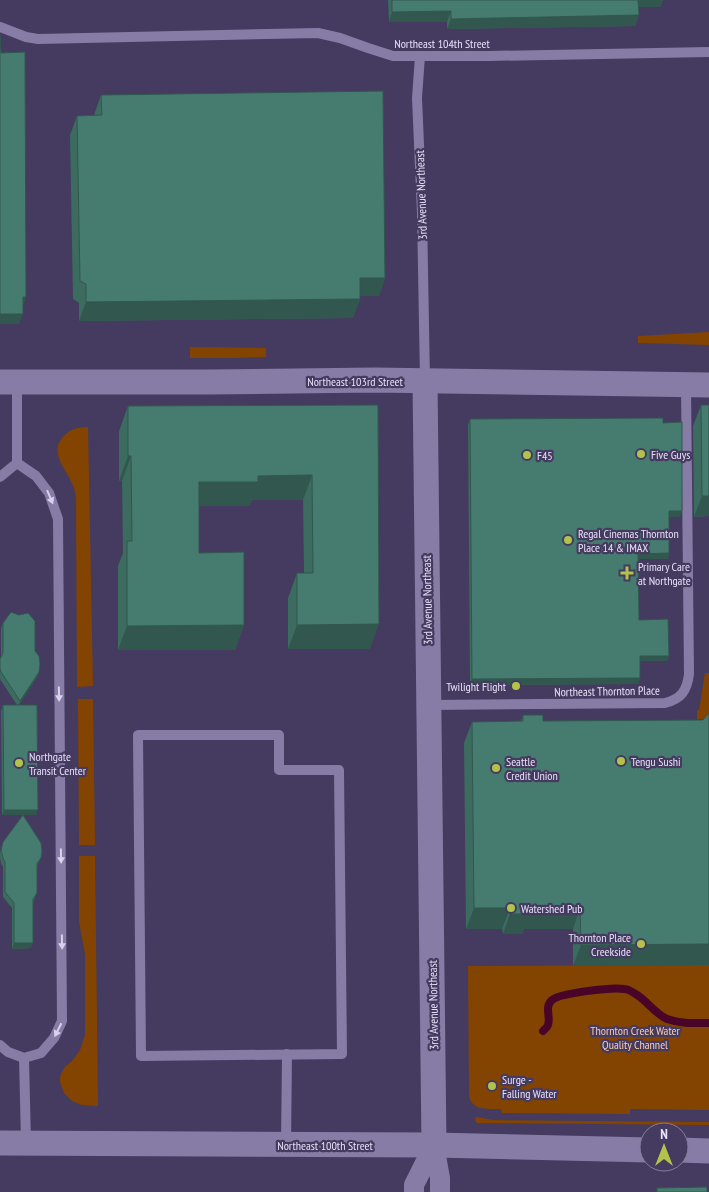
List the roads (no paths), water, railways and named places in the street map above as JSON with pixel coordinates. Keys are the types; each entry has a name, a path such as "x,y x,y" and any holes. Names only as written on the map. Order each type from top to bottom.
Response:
{"street":[{"name":"Northeast 103rd Street","path":"9,382 110,383 362,380 698,385"},
{"name":"3rd Avenue Northeast","path":"425,381 434,1145 440,1178 440,1192"},
{"name":"Northeast 100th Street","path":"0,1144 434,1145 639,1150"},
{"name":"3rd Avenue Northeast","path":"414,1192 414,1185 434,1145"},
{"path":"689,1150 709,1151"}],"lane":[{"name":"Northeast 104th Street","path":"0,27 26,37 38,39 318,33 340,38 393,56 709,52"},
{"name":"3rd Avenue Northeast","path":"420,56 417,98 422,212 425,381"},
{"path":"0,1045 8,1052 24,1058 41,1053 54,1038 62,1021 58,519 49,492 36,476 17,463 9,382"},
{"name":"Northeast Thornton Place","path":"429,705 665,703 680,697 688,683 689,674 688,429 698,385"},
{"path":"0,477 17,463"},
{"path":"138,735 279,735 279,770 339,770 342,1054 287,1054 141,1056 138,735"},
{"path":"286,1144 287,1054"},
{"path":"24,1058 26,1144"}],"waterway":[{"path":"543,1031 547,1028 549,1022 548,1006 552,1000 575,993 609,989 625,989 630,991 639,996 658,1013 672,1021 709,1023"}],"place":[{"name":"Five Guys","path":"641,454"},
{"name":"F45","path":"527,455"},
{"name":"Regal Cinemas Thornton Place 14 & IMAX","path":"568,540"},
{"name":"Primary Care at Northgate","path":"627,573"},
{"name":"Twilight Flight","path":"516,686"},
{"name":"Tengu Sushi","path":"621,761"},
{"name":"Northgate Transit Center","path":"19,763"},
{"name":"Seattle Credit Union","path":"496,768"},
{"name":"Watershed Pub","path":"511,908"},
{"name":"Thornton Place Creekside","path":"641,944"},
{"name":"Surge - Falling Water","path":"492,1086"}],"park label":[{"name":"Thornton Creek Water Quality Channel","path":"635,1037"}]}
